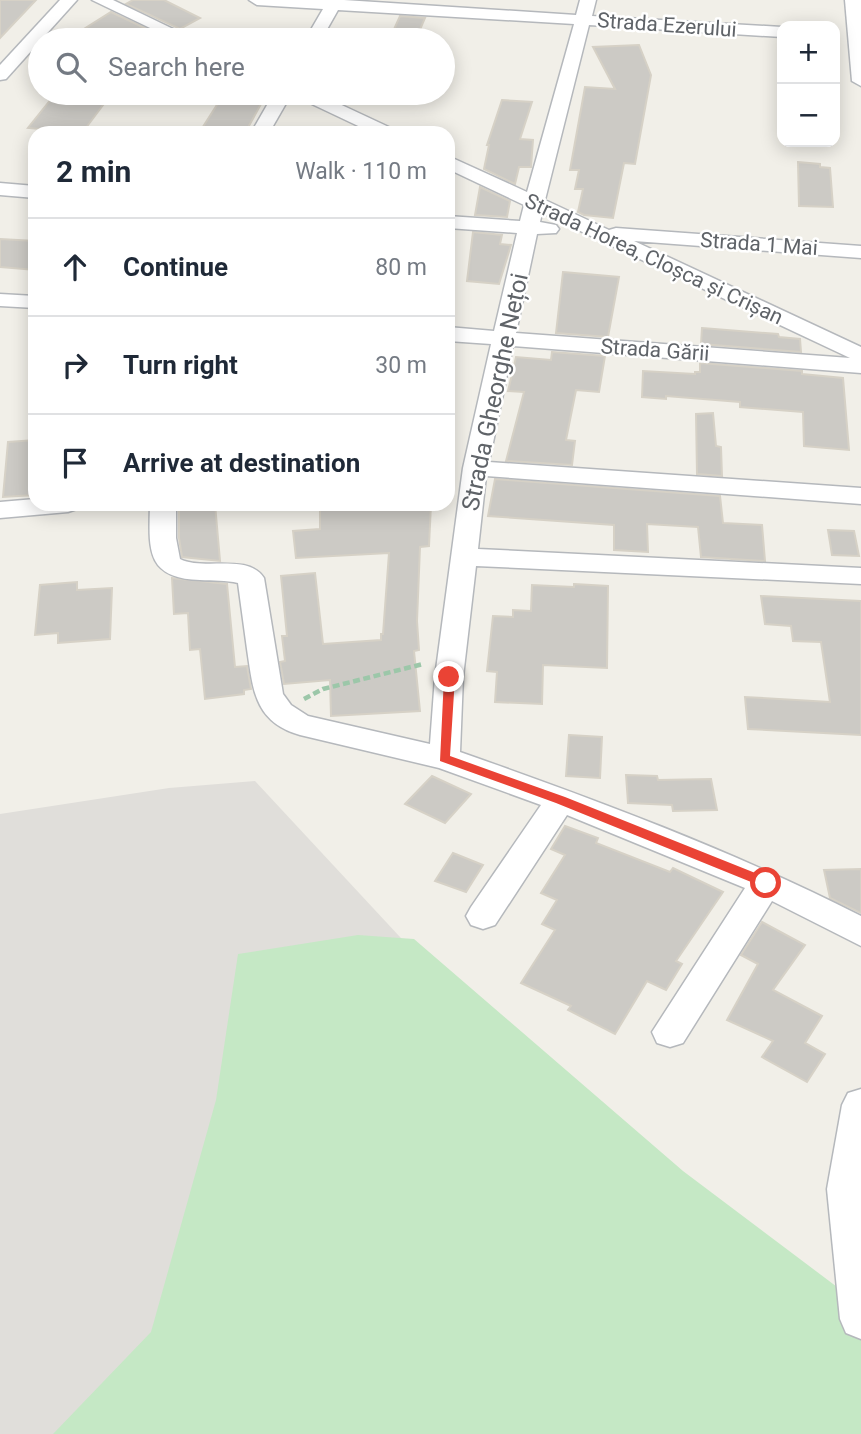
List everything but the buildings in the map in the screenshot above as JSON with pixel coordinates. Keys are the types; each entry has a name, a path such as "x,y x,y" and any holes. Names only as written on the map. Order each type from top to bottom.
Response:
{"street":[{"path":"43,28 69,0"},
{"path":"100,0 162,28"},
{"name":"Strada Ezerului","path":"257,0 585,10 777,31"},
{"path":"861,1 853,0 861,82"},
{"path":"320,28 335,2"},
{"name":"Strada Gheorghe Nețoi","path":"444,758 452,658 465,557 465,476 505,338 534,203 585,10"},
{"path":"840,36 857,37"},
{"path":"0,75 28,45"},
{"path":"264,126 276,105"},
{"path":"328,105 372,126"},
{"name":"Strada Horea, Cloșca și Crișan","path":"455,165 861,355"},
{"path":"0,189 28,191"},
{"name":"Strada 1 Mai","path":"455,223 861,252"},
{"path":"0,300 28,302"},
{"name":"Strada Gării","path":"455,334 861,366"},
{"path":"465,476 861,495"},
{"path":"0,510 28,508"},
{"path":"163,511 164,555 168,564 178,570 242,572 251,578 268,694 280,712 300,725 444,758 561,800 766,883 861,932"},
{"path":"465,557 861,576"},
{"path":"483,916 561,800"},
{"path":"670,1032 766,883"},
{"path":"861,1105 847,1189 861,1319"}],"path":[{"path":"280,712 323,689 452,658"}],"shaded area":[{"path":"255,781 413,951 110,1434 0,1434 0,814 169,788"}],"green space":[{"path":"358,935 414,939 683,1171 861,1305 861,1434 53,1434 151,1332 216,1100 238,954"}],"route":[{"path":"449,677 444,758 561,800 705,856 766,883"}]}
